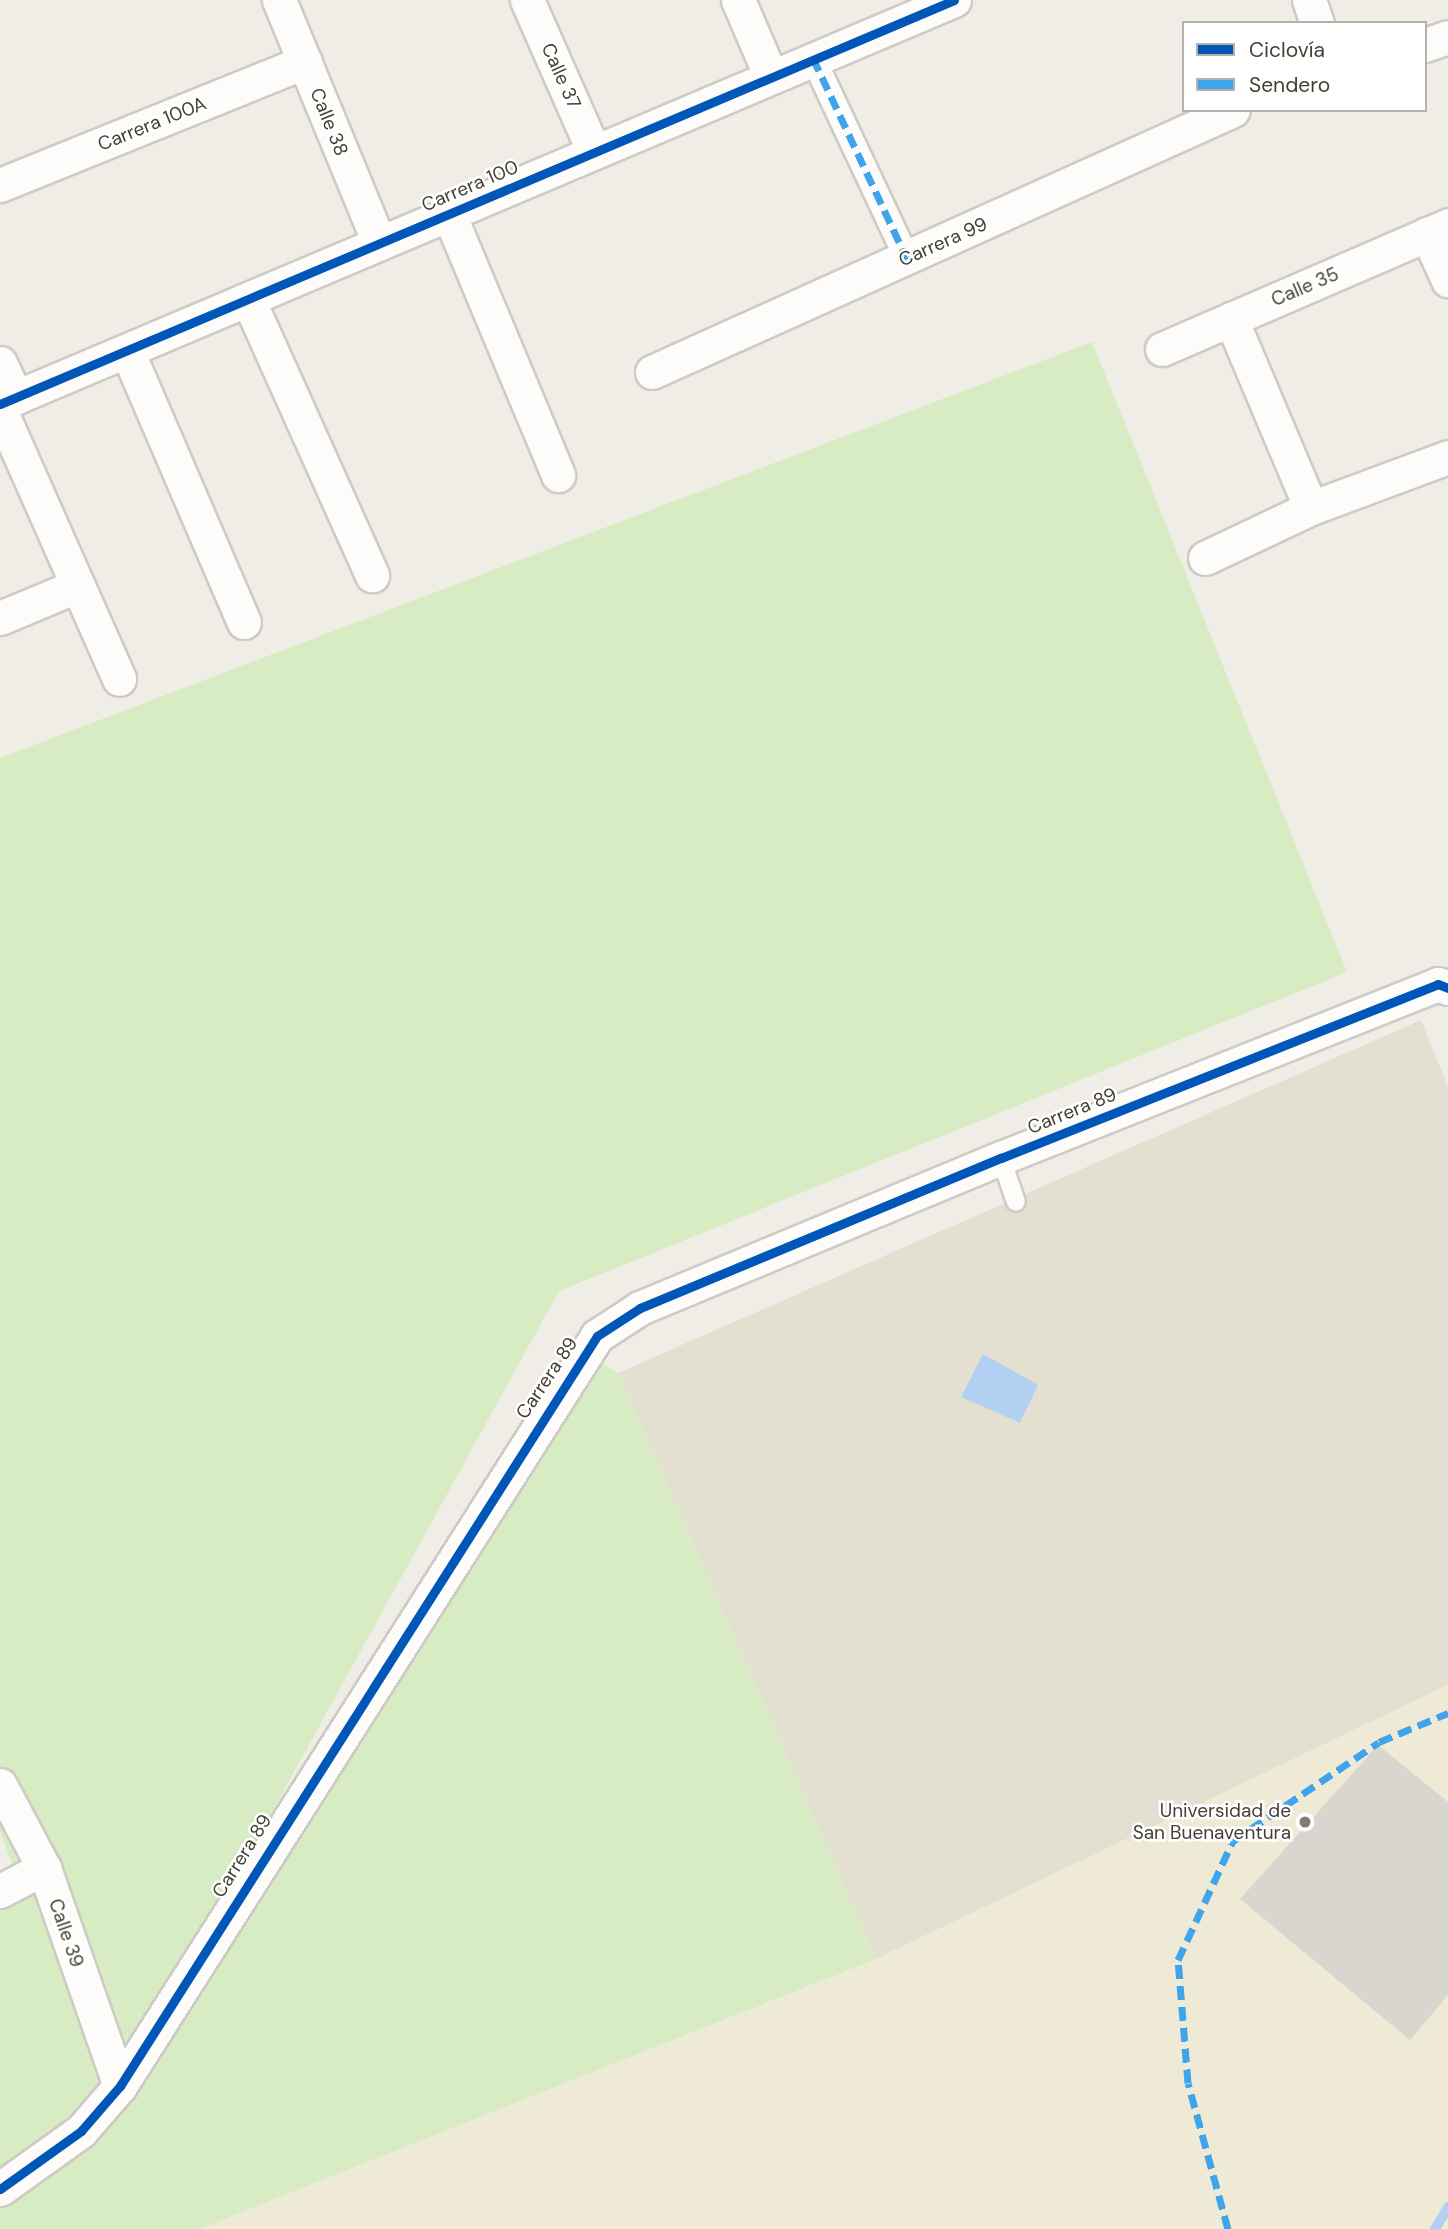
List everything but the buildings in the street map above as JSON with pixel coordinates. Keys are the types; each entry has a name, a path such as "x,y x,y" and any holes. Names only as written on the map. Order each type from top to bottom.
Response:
{"street":[{"name":"Calle 38","path":"279,0 379,243"},
{"name":"Calle 37","path":"527,0 594,152"},
{"path":"738,0 771,77"},
{"name":"Carrera 100","path":"5,404 954,0"},
{"path":"1309,0 1316,21"},
{"path":"1427,45 1448,37"},
{"path":"813,58 907,259"},
{"name":"Carrera 100A","path":"0,185 305,62"},
{"name":"Carrera 99","path":"652,372 1229,112"},
{"path":"449,214 558,475"},
{"path":"1438,230 1448,280"},
{"name":"Calle 35","path":"1162,349 1438,230"},
{"path":"248,299 372,575"},
{"path":"1231,319 1311,508"},
{"path":"128,353 244,622"},
{"path":"0,363 5,404 74,587 120,679"},
{"path":"1205,558 1311,508 1448,457"},
{"path":"0,618 74,587"},
{"name":"Carrera 89","path":"0,2189 81,2131 120,2086 582,1351 640,1308 1001,1158 1438,984 1448,988"},
{"name":"Calle 39","path":"0,1786 44,1868 120,2086"},
{"path":"0,1892 44,1868"}],"lane":[{"path":"1001,1158 1016,1202"}],"shaded area":[{"path":"1421,1020 1448,1087 1448,1685 876,1959 618,1373"},
{"name":"Universidad de San Buenaventura","path":"1448,1685 1448,2229 199,2229 876,1959"}],"green space":[{"path":"1092,342 1347,972 559,1291 154,2026 582,1351 618,1373 876,1959 199,2229 0,2229 0,1899 21,1887 0,1832 0,758"}],"water":[{"path":"983,1354 1038,1385 1020,1423 961,1397"}],"waterway":[{"path":"1435,2229 1448,2207"}],"marked path":[{"path":"813,58 907,259"},
{"path":"1228,2229 1188,2083 1178,1960 1233,1841 1379,1742 1448,1713"}],"cycle path":[{"path":"0,404 954,0"},
{"path":"0,2189 81,2131 120,2086 597,1336 640,1308 1001,1158 1438,984 1448,988"}],"place":[{"name":"Universidad de San Buenaventura","path":"1305,1822"}]}
